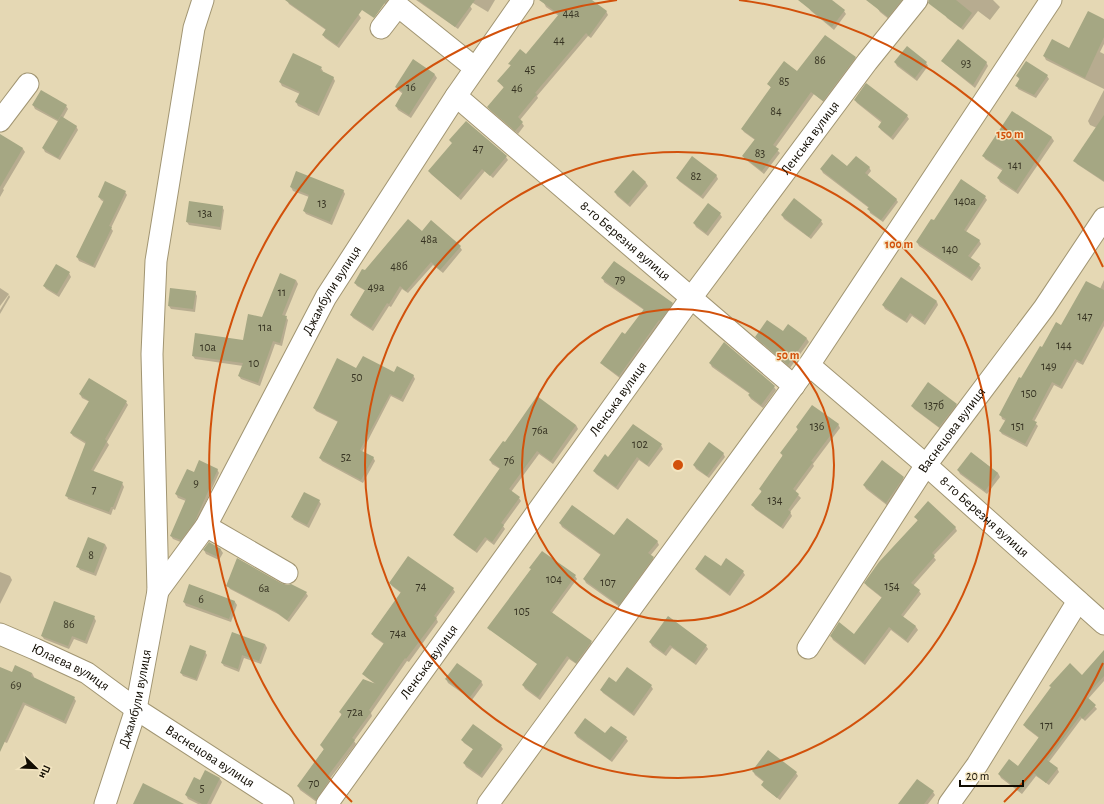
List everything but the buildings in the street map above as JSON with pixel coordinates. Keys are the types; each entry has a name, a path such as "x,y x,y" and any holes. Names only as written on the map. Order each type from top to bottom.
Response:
{"street":[{"name":"Джамбули вулиця","path":"110,802 136,709 158,591 152,354 156,261 194,28 203,0"},
{"name":"Джамбули вулиця","path":"158,591 206,526 326,297 456,96 523,0"},
{"name":"Ленська вулиця","path":"327,804 691,298 867,62 917,0"},
{"path":"488,804 809,366 1051,0"},
{"path":"381,28 398,6 475,68"},
{"path":"0,121 28,84"},
{"name":"8-го Березня вулиця","path":"456,96 794,386"},
{"name":"Васнецова вулиця","path":"808,648 926,465 1044,308 1104,218"},
{"name":"8-го Березня вулиця","path":"809,366 926,465 1104,624"},
{"path":"206,526 287,573"},
{"path":"949,804 977,764 1078,601"},
{"name":"Юлаєва вулиця","path":"0,634 87,673 136,709"},
{"name":"Васнецова вулиця","path":"136,709 283,804"}]}
